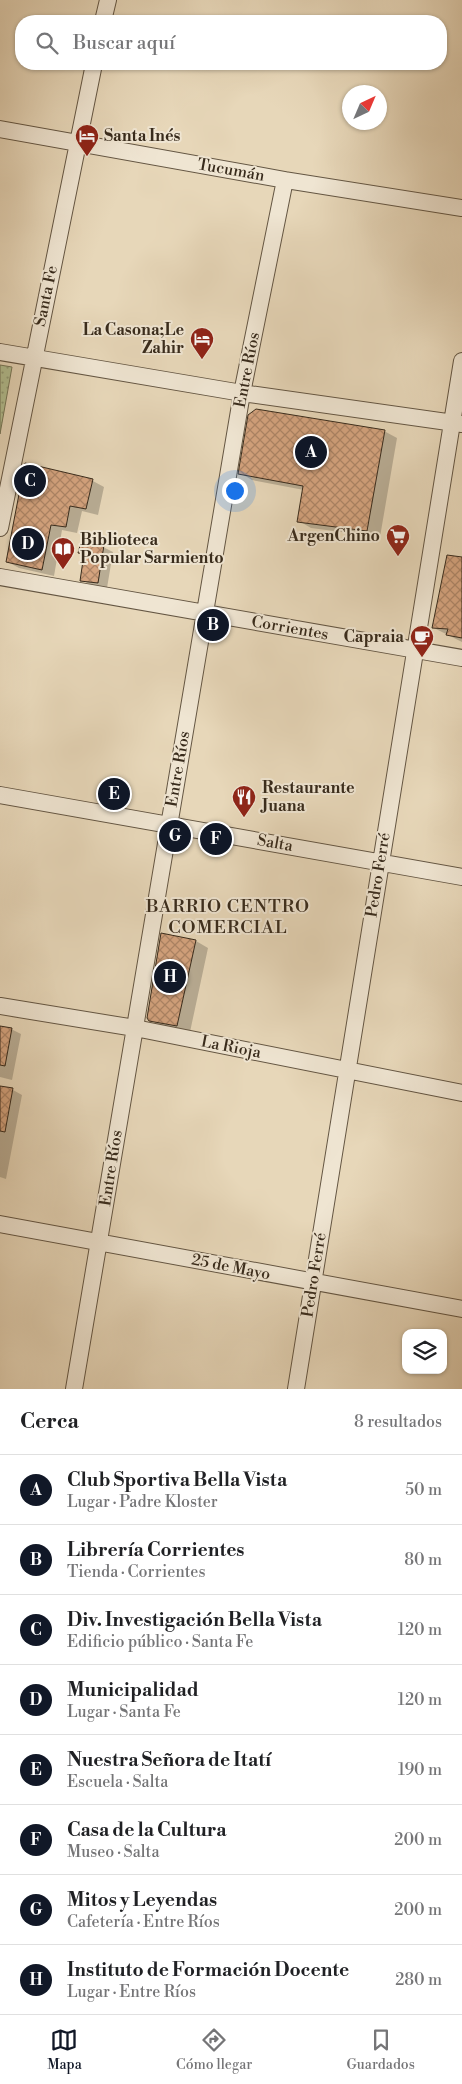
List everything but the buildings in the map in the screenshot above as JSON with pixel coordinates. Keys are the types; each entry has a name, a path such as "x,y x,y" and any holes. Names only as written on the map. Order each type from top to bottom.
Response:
{"street":[{"path":"104,15 108,0"},
{"name":"Santa Fe","path":"0,528 33,357 93,70"},
{"name":"Tucumán","path":"0,129 285,180 462,208"},
{"name":"Entre Ríos","path":"74,1389 242,393 285,180"},
{"path":"0,352 242,393 457,424"},
{"name":"Pedro Ferré","path":"296,1389 415,650 457,424 462,361"},
{"name":"Corrientes","path":"0,576 462,658"},
{"name":"Salta","path":"0,795 168,823 462,877"},
{"name":"La Rioja","path":"0,1006 134,1028 462,1092"},
{"name":"25 de Mayo","path":"0,1224 312,1283 462,1309"}],"green space":[{"path":"0,365 12,367 0,434"}],"place":[{"name":"Santa Inés","path":"87,157"},
{"name":"La Casona;Le Zahir","path":"202,360"},
{"name":"Club Sportiva Bella Vista","path":"311,452"},
{"name":"Div. Investigación Bella Vista","path":"30,481"},
{"name":"Municipalidad","path":"28,544"},
{"name":"ArgenChino","path":"398,557"},
{"name":"Biblioteca Popular Sarmiento","path":"63,570"},
{"name":"Librería Corrientes","path":"213,625"},
{"name":"Capraia","path":"422,658"},
{"name":"Nuestra Señora de Itatí","path":"114,794"},
{"name":"Restaurante Juana","path":"244,818"},
{"name":"Mitos y Leyendas","path":"175,836"},
{"name":"Casa de la Cultura","path":"216,839"},
{"name":"Instituto de Formación Docente","path":"170,977"}],"district":[{"name":"BARRIO CENTRO COMERCIAL","path":"228,916"}]}
